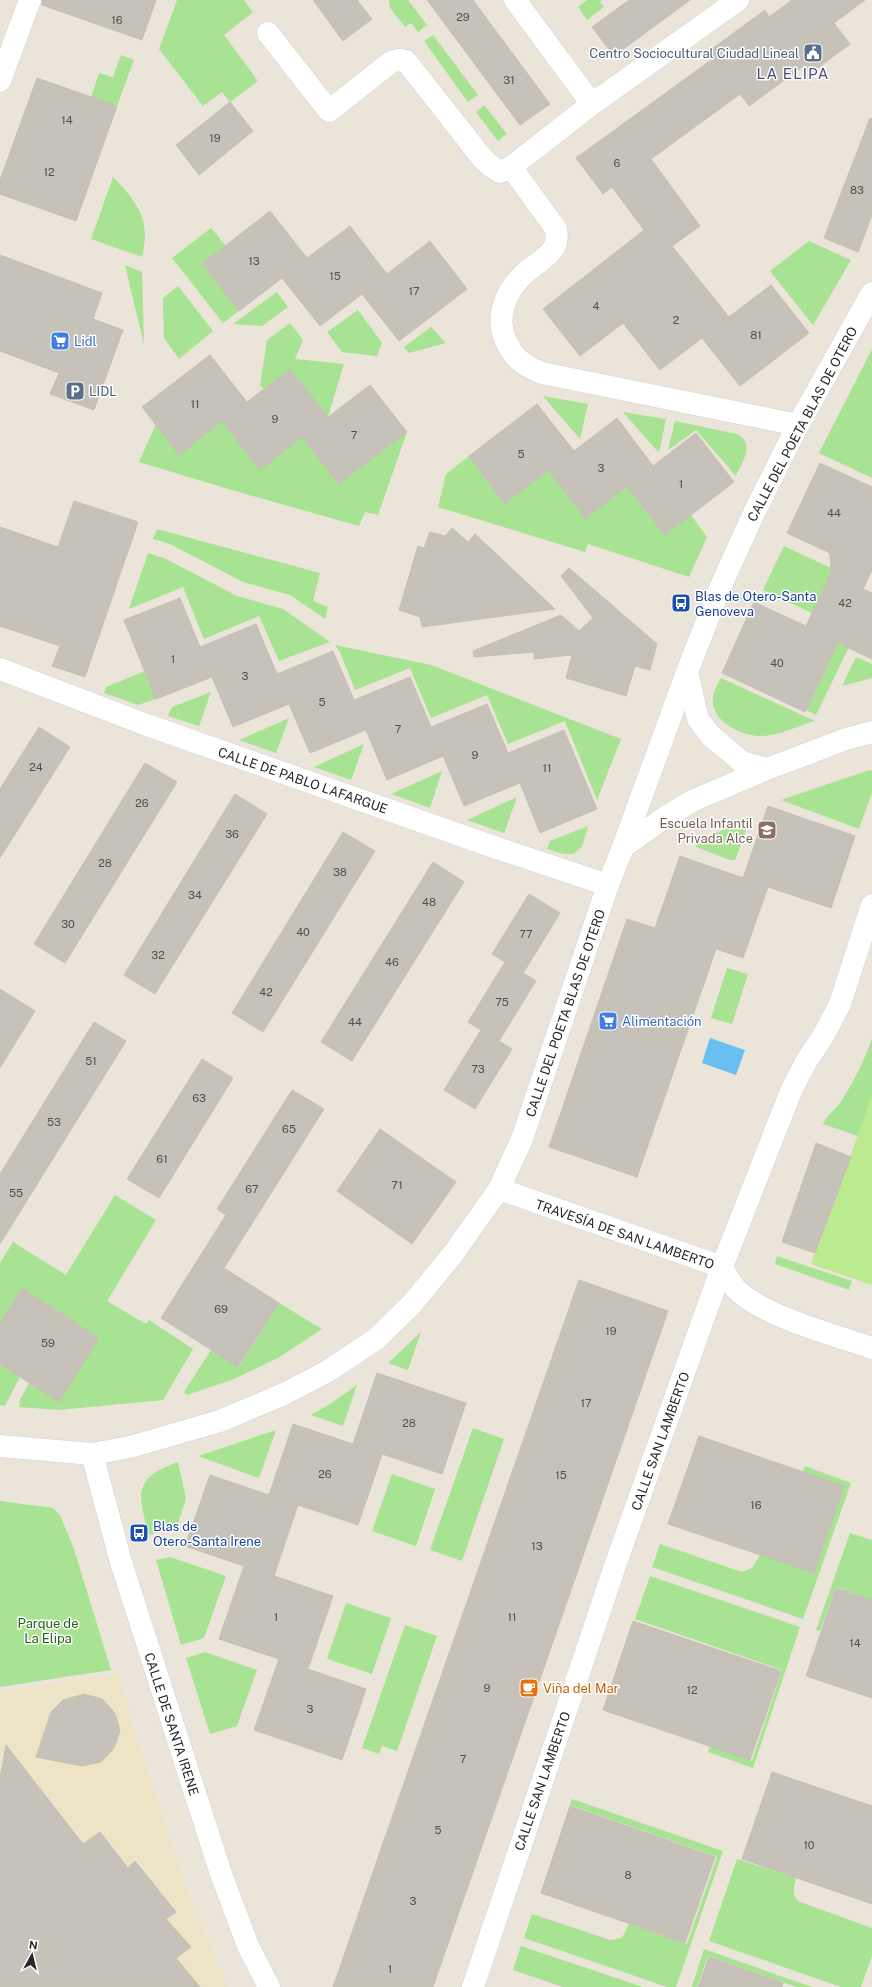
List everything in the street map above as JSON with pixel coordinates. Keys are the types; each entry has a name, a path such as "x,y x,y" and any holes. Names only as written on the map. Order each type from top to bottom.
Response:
{"street":[{"path":"0,81 30,0"},
{"path":"515,0 592,104"},
{"path":"268,33 329,112 392,62 406,60 483,159 500,172 511,167 592,104 738,0"},
{"path":"511,167 556,229 558,238 556,245 548,255 520,277 506,297 500,319 509,348 526,366 542,373 798,425"},
{"name":"CALLE DEL POETA BLAS DE OTERO","path":"0,1446 92,1454 130,1447 220,1421 284,1394 328,1371 376,1339 411,1305 453,1254 499,1189 522,1139 608,885 719,590 754,513 798,425 872,293"},
{"name":"CALLE DE PABLO LAFARGUE","path":"0,669 161,730 491,846 608,885"},
{"path":"687,672 698,719 710,735 742,762 767,769"},
{"path":"623,847 692,800 767,769 846,739 872,732"},
{"name":"CALLE SAN LAMBERTO","path":"472,1987 617,1560 722,1267 790,1091 807,1060 822,1038 840,1004 872,905"},
{"name":"TRAVESÍA DE SAN LAMBERTO","path":"499,1189 722,1267 738,1290 757,1305 777,1315 872,1348"},
{"name":"CALLE DE SANTA IRENE","path":"92,1454 121,1562 220,1871 248,1946 269,1987"}],"shaded area":[{"path":"117,1674 180,1868 193,1904 228,1987 0,1987 0,1691"}],"green space":[{"path":"177,0 244,0 253,12 224,35 258,81 230,102 222,92 203,106 159,49"},
{"path":"389,0 408,0 427,25 418,32 411,23 405,27 390,8"},
{"path":"587,0 602,0 600,2 604,7 587,20 578,7"},
{"path":"433,35 478,95 468,102 424,41"},
{"path":"121,55 134,60 117,106 91,97 99,73 113,77"},
{"path":"484,105 507,134 498,141 476,112"},
{"path":"113,177 136,204 140,213 145,233 142,257 91,239"},
{"path":"211,228 226,246 202,264 239,311 223,323 172,258"},
{"path":"809,241 851,260 813,325 770,271"},
{"path":"125,265 142,272 144,345"},
{"path":"178,286 213,331 179,359 164,338 163,298"},
{"path":"277,292 288,307 262,326 233,324"},
{"path":"358,310 382,343 377,356 342,352 327,332"},
{"path":"290,323 303,340 295,359 344,364 328,417 290,369 264,389 260,386 267,340"},
{"path":"431,327 446,343 409,353 404,347"},
{"path":"872,349 872,478 819,453"},
{"path":"543,396 588,404 580,439"},
{"path":"623,412 666,419 659,453"},
{"path":"222,421 260,470 302,437 339,484 407,432 378,515 365,512 359,526 139,462 156,424 179,455"},
{"path":"675,421 737,434 743,438 747,448 746,454 736,476 696,430 668,450"},
{"path":"469,456 505,504 548,470 586,518 627,486 665,535 691,515 707,537 689,577 588,544 585,552 438,507 446,474"},
{"path":"157,529 320,573 313,601 328,607 325,619 290,595 243,582 170,544 153,539"},
{"path":"784,546 833,569 812,613 763,590"},
{"path":"148,553 164,558 237,596 283,609 330,642 279,661 259,616 204,639 183,587 129,609"},
{"path":"838,642 850,645 816,715 806,710"},
{"path":"335,645 431,665 621,739 597,800 565,721 508,744 487,695 431,718 410,668 355,690 340,652"},
{"path":"856,657 872,664 872,678 842,686"},
{"path":"145,671 156,699 138,705 104,693 106,687"},
{"path":"721,678 815,721 780,733 765,736 751,735 730,727 719,717 713,704 716,687"},
{"path":"211,692 199,726 168,716 172,707"},
{"path":"289,718 276,753 239,740"},
{"path":"364,744 351,780 314,767"},
{"path":"869,770 872,771 872,793 859,829 781,800"},
{"path":"442,771 430,808 391,794"},
{"path":"517,797 504,833 467,820"},
{"path":"748,817 748,824 735,860 730,860 696,847 697,843"},
{"path":"588,826 582,847 573,854 563,854 547,849 550,841"},
{"path":"727,968 748,974 732,1024 711,1018"},
{"path":"872,1039 872,1096 858,1136 823,1124 851,1086"},
{"path":"872,1096 872,1285 811,1264"},
{"path":"115,1195 156,1220 107,1301 146,1324 149,1320 193,1349 163,1400 59,1410 19,1407 20,1400 29,1383 59,1402 99,1338 22,1288 0,1323 0,1263 13,1242 66,1275"},
{"path":"777,1256 852,1281 849,1290 775,1264"},
{"path":"279,1303 322,1329 278,1358 234,1379 187,1395 184,1392 211,1350 239,1367"},
{"path":"421,1332 408,1370 388,1363"},
{"path":"0,1364 20,1377 5,1406 0,1405"},
{"path":"357,1385 343,1426 311,1415 330,1404"},
{"path":"473,1428 504,1439 462,1561 430,1550"},
{"path":"276,1430 259,1478 198,1456"},
{"path":"178,1462 186,1498 178,1524 149,1535 142,1509 142,1489 146,1481 153,1474"},
{"path":"805,1466 851,1483 803,1619 652,1567 660,1544 742,1572 752,1568 760,1555 814,1573 844,1487 803,1472"},
{"path":"392,1474 435,1489 416,1546 372,1531"},
{"name":"Parque de La Elipa","path":"0,1501 53,1508 60,1515 74,1549 111,1670 0,1687"},
{"path":"850,1533 872,1540 872,1600 836,1587 820,1631 816,1630"},
{"path":"170,1557 226,1576 204,1638 181,1645 156,1560"},
{"path":"650,1576 800,1627 753,1768 708,1752 710,1746 752,1761 782,1670 635,1619"},
{"path":"346,1603 391,1618 372,1674 327,1659"},
{"path":"405,1625 437,1636 397,1751 382,1746 379,1754 362,1748"},
{"path":"205,1652 257,1670 237,1726 210,1734 186,1658"},
{"path":"572,1799 723,1851 676,1987 667,1987 524,1938 532,1914 610,1940 622,1938 629,1924 687,1944 717,1857 570,1805"},
{"path":"737,1859 796,1878 794,1894 800,1902 872,1928 872,1956 861,1987 841,1987 709,1941"},
{"path":"521,1946 643,1987 563,1987 513,1970"},
{"path":"704,1949 812,1987 796,1987 708,1956 697,1987 692,1987"}],"water":[{"path":"710,1038 745,1050 736,1075 702,1063"}],"building":[{"path":"42,0 156,0 142,40 42,5"},
{"path":"313,0 357,0 372,19 343,41"},
{"path":"427,0 473,0 550,104 520,125"},
{"path":"629,0 690,0 614,56 592,27"},
{"path":"792,0 865,0 834,23 850,44 811,73 805,65 749,106 740,94 651,159 700,226 672,246 729,317 771,285 809,333 740,386 702,338 660,370 623,323 580,356 543,309 644,230 612,187 603,194 576,158 714,58 709,51 765,10 769,17"},
{"path":"37,78 117,106 76,221 0,194 0,180"},
{"path":"230,102 253,131 199,175 176,145"},
{"path":"870,118 872,119 872,215 858,252 824,238"},
{"path":"270,211 307,258 350,226 387,274 430,241 467,289 399,341 362,294 320,326 282,278 239,311 202,264"},
{"name":"Lidl","path":"0,255 102,293 93,319 123,330 94,410 50,394 59,373 0,351"},
{"path":"210,355 247,402 290,369 328,417 370,385 407,432 339,484 302,437 260,470 222,421 179,455 142,407"},
{"path":"537,404 574,451 617,418 653,466 696,433 734,482 665,535 627,486 586,519 548,470 505,504 469,456"},
{"path":"820,463 872,487 872,570 863,589 872,593 872,659 838,643 805,712 722,673 754,602 806,626 831,573 830,553 787,533"},
{"path":"74,501 138,522 85,677 52,666 60,646 0,626 0,527 58,547"},
{"path":"452,528 468,542 475,534 555,609 422,627 420,617 399,610 418,546 424,548 430,532 445,536"},
{"path":"569,568 657,644 650,670 635,666 626,696 566,678 572,655 534,659 534,652 474,657 473,651 561,615 579,631 593,618 561,576"},
{"path":"180,598 200,647 256,624 277,674 333,651 354,700 410,677 431,727 487,704 508,753 564,730 597,809 540,833 520,783 464,806 443,756 387,780 366,730 310,753 289,704 233,727 212,677 156,699 124,620"},
{"path":"39,727 70,747 0,858 0,789"},
{"path":"145,763 177,782 65,963 34,944"},
{"path":"235,794 267,814 155,994 124,975"},
{"path":"768,806 855,836 831,908 768,887 743,958 716,949 637,1177 549,1147 627,919 655,928 680,856 743,878"},
{"path":"343,832 375,851 263,1032 232,1013"},
{"path":"433,862 464,882 352,1061 321,1042"},
{"path":"529,894 560,913 524,972 506,962 536,981 499,1041 512,1049 475,1109 444,1090 481,1030 468,1022 505,962 492,954"},
{"path":"0,989 35,1011 0,1068"},
{"path":"94,1022 126,1041 0,1244 0,1174"},
{"path":"202,1059 233,1078 159,1198 127,1179"},
{"path":"292,1090 324,1109 224,1268 279,1303 238,1367 161,1318 226,1215 217,1209"},
{"path":"380,1129 456,1182 412,1244 337,1191"},
{"path":"816,1143 851,1157 815,1253 782,1242"},
{"path":"579,1280 668,1311 433,1987 333,1987"},
{"path":"22,1288 99,1338 59,1402 0,1364 0,1323"},
{"path":"377,1373 466,1403 442,1474 382,1454 358,1525 298,1505 274,1576 333,1596 308,1669 366,1689 342,1760 254,1730 279,1659 219,1639 244,1566 185,1546 210,1475 269,1495 293,1424 353,1444"},
{"path":"699,1436 844,1486 814,1573 668,1524"},
{"path":"836,1588 872,1600 872,1698 806,1676"},
{"path":"633,1621 781,1671 750,1760 603,1710"},
{"path":"84,1694 102,1699 115,1713 120,1731 114,1748 101,1762 82,1766 36,1757 51,1712 63,1700"},
{"path":"6,1745 83,1844 100,1832 128,1868 135,1861 176,1912 166,1919 191,1947 176,1958 200,1987 0,1987 0,1778"},
{"path":"772,1772 872,1806 872,1904 742,1859"},
{"path":"570,1806 715,1857 685,1943 541,1893"},
{"path":"709,1957 783,1983 782,1987 698,1987"}],"place":[{"name":"Centro Sociocultural Ciudad Lineal","path":"813,53"},
{"name":"Lidl","path":"60,341"},
{"name":"LIDL","path":"75,391"},
{"name":"Blas de Otero-Santa Genoveva","path":"681,603"},
{"name":"Escuela Infantil Privada Alce","path":"767,830"},
{"name":"Alimentación","path":"608,1021"},
{"name":"Blas de Otero-Santa Irene","path":"139,1533"},
{"name":"Viña del Mar","path":"529,1688"}],"district":[{"name":"LA ELIPA","path":"793,74"}]}
